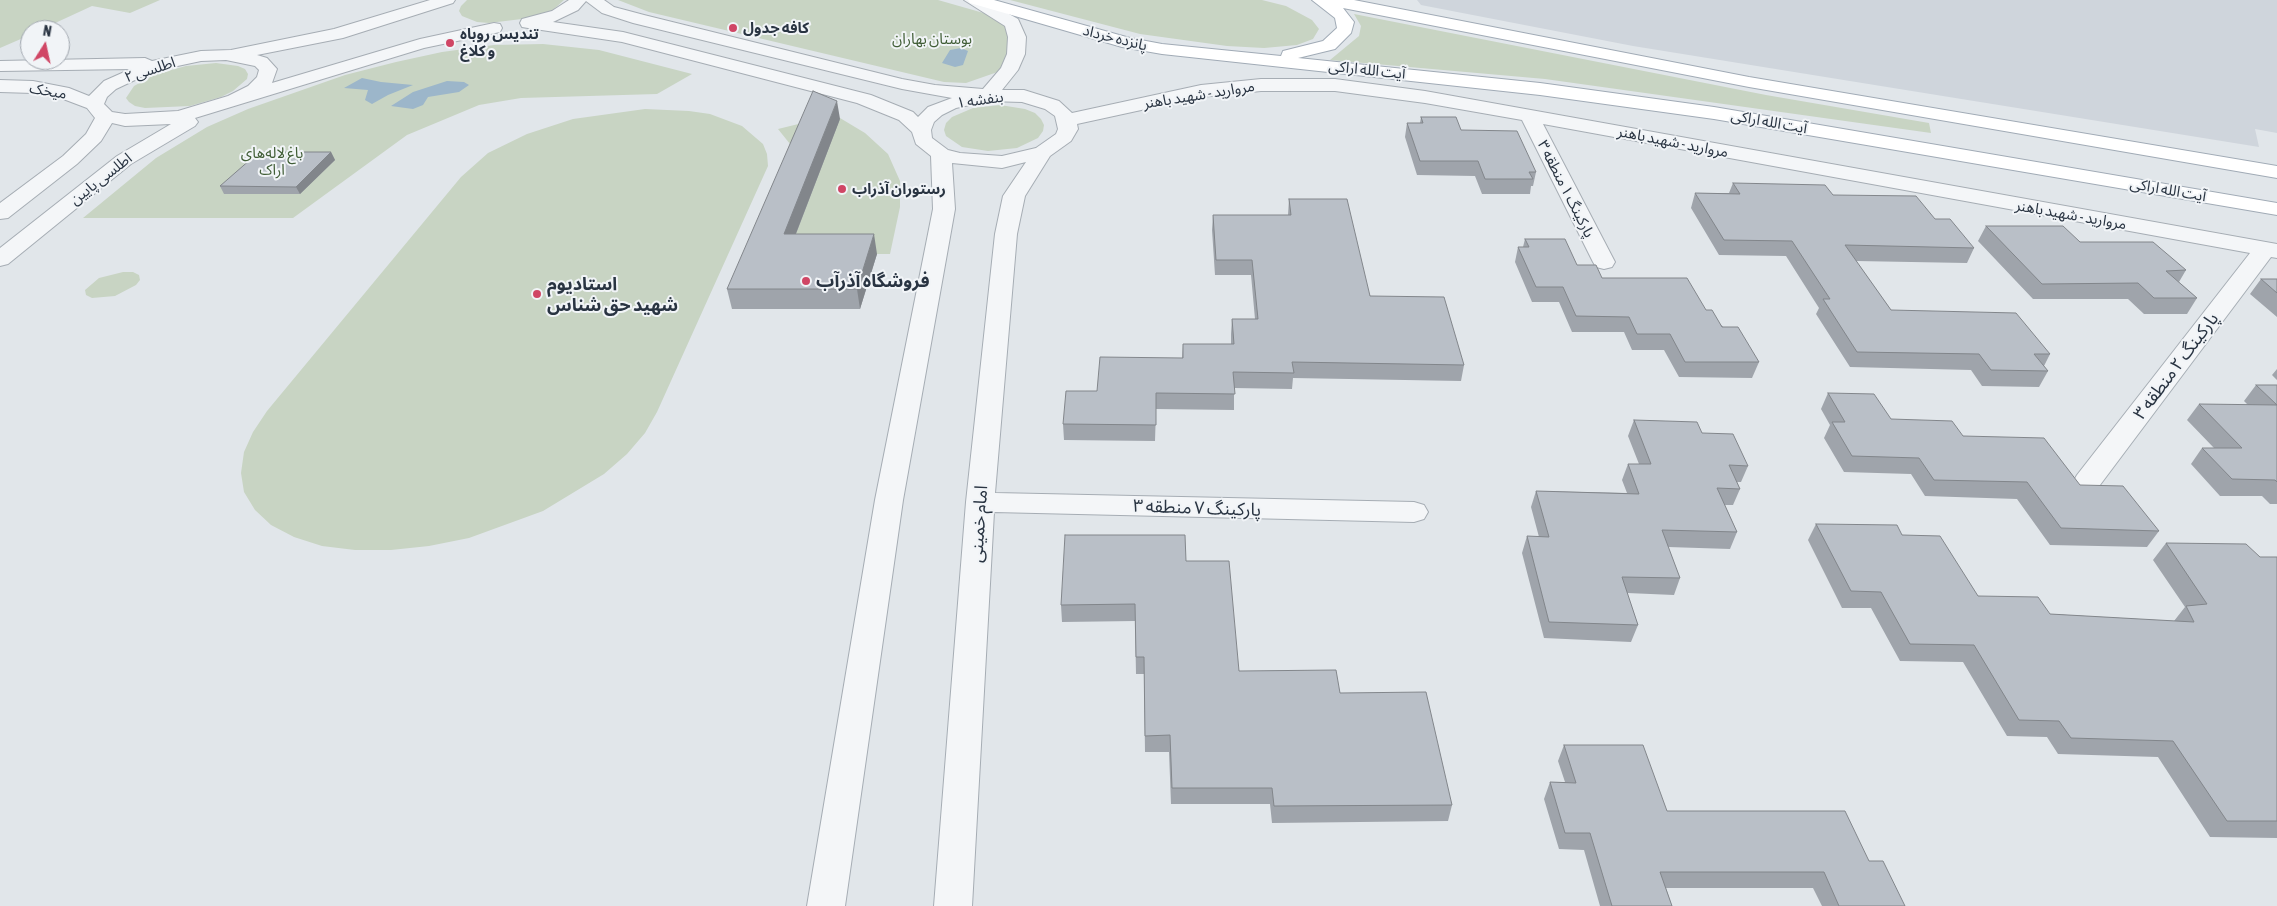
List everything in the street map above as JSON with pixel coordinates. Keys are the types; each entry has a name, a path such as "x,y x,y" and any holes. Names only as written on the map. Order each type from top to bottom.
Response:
{"main road":[{"name":"پانزده خرداد","path":"976,0 1128,43 1192,54 1257,58"},
{"path":"1257,58 1307,52 1329,45 1338,37 1345,29 1346,22 1336,9 1320,0"},
{"path":"1329,0 1749,82 2277,172"},
{"name":"آیت الله اراکی","path":"1257,58 1540,89 1714,113 2277,209"}],"street":[{"path":"226,55 337,34 447,0"},
{"path":"453,0 444,10 449,19 473,27 494,28"},
{"path":"235,100 420,44 494,28 528,24 558,15 572,7 578,0"},
{"path":"593,0 608,10 639,19 892,82 935,92 988,95 1010,70 1016,54 1017,37 1012,23 972,0"},
{"path":"528,24 623,37 864,99 906,116 921,130 924,140 941,154 959,159 1002,162 1043,152 1064,137 1068,129 1067,120"},
{"name":"اطلسی ۲","path":"226,55 247,57 261,62 268,69 266,79 255,90 210,110 151,120 125,120 101,110 99,95 110,85 149,67 174,61 226,55"},
{"name":"میخک","path":"0,66 112,65 174,61"},
{"name":"مروارید - شهید باهنر","path":"1067,120 1201,91 1261,85 1335,86 1425,97 1850,176 2271,250"},
{"name":"میخک","path":"0,86 33,87 62,92 101,110"},
{"name":"بنفشه ۱","path":"921,130 925,120 935,111 959,101 988,95 1024,96 1039,100 1057,109 1067,120"},
{"name":"اطلسی پایین","path":"0,213 70,160 94,137 101,110"},
{"name":"اطلسی پایین","path":"0,259 124,160 156,139 210,110"},
{"name":"پارکینگ ۱ منطقه ۳","path":"1529,116 1604,262"},
{"name":"امام خمینی","path":"953,906 980,502 1006,234 1014,196 1043,152"},
{"path":"826,906 891,490 944,210 941,154"},
{"name":"پارکینگ ۲ منطقه ۳","path":"2088,482 2271,250"},
{"name":"پارکینگ ۷ منطقه ۳","path":"980,502 1414,512"}],"shaded area":[{"path":"1417,0 2277,0 2277,133 2255,129 2259,147 1633,46 1421,5"}],"green space":[{"path":"0,0 160,0 130,13 92,6 62,20 20,20 20,39 0,48"},
{"path":"467,0 564,0 553,10 530,18 489,23 477,22 462,16 459,11"},
{"name":"بوستان بهاران","path":"618,0 938,0 994,16 1011,27 1009,68 966,83 944,82 649,12"},
{"path":"1010,0 1262,0 1286,6 1312,20 1319,29 1313,39 1297,45 1264,48 1227,46 1140,34"},
{"path":"1354,14 1766,95 1929,123 1931,133 1545,79 1330,60 1359,36 1361,26"},
{"name":"باغ لاله‌های اراک","path":"543,44 599,50 692,74 657,94 521,98 479,105 407,135 293,218 83,218 156,158 207,127 248,109 345,75 396,62 442,52 494,45"},
{"path":"216,63 238,66 245,69 248,74 247,79 233,91 221,97 190,106 145,108 135,106 126,98 134,86 156,74 186,66"},
{"path":"1000,105 1025,109 1035,113 1044,125 1043,131 1038,138 1017,148 988,151 962,147 946,136 944,130 946,123 952,117 973,108"},
{"name":"استادیوم شهید حق شناس","path":"645,109 710,114 742,126 763,144 767,154 768,166 657,412 645,433 627,454 604,474 543,511 469,538 429,546 391,550 355,550 322,546 294,537 271,525 255,510 244,492 241,473 244,452 253,432 267,411 461,177 488,153 527,134 573,119"},
{"path":"835,115 865,133 888,154 900,181 900,207 890,254 788,254 795,159 790,144 778,129"},
{"path":"123,272 133,272 139,275 140,280 136,285 115,296 92,298 86,295 85,290 99,278"}],"water":[{"path":"961,48 968,51 963,65 955,67 942,63 950,50"},
{"path":"362,78 413,85 372,104 365,100 368,90 344,88"},
{"path":"447,81 464,82 469,85 459,92 428,97 423,105 413,109 391,106 413,92"}],"building":[{"path":"813,91 837,101 784,234 874,234 857,289 727,289"},
{"path":"1421,117 1456,117 1461,130 1517,131 1536,172 1529,172 1533,179 1485,179 1478,161 1420,161 1407,123 1423,123"},
{"path":"259,152 331,152 296,187 220,186"},
{"path":"1733,183 1825,185 1833,195 1916,196 1935,219 1950,219 1974,248 1845,245 1891,310 2016,313 2050,354 2034,354 2048,371 1991,370 1979,354 1857,352 1823,299 1830,299 1792,241 1724,240 1695,193 1740,194"},
{"path":"1289,199 1347,199 1370,296 1444,297 1464,365 1292,362 1294,373 1233,372 1235,394 1156,393 1156,425 1063,424 1066,391 1097,391 1100,357 1183,358 1183,344 1234,344 1232,319 1258,319 1252,260 1216,260 1213,215 1291,215"},
{"path":"1986,226 2063,226 2080,242 2153,242 2186,270 2166,271 2197,298 2154,298 2138,283 2042,284"},
{"path":"1525,239 1565,239 1577,265 1596,265 1602,278 1687,278 1706,310 1712,310 1722,327 1738,327 1759,362 1685,362 1670,334 1637,334 1629,317 1576,316 1563,287 1536,287 1518,247 1529,247"},
{"path":"2261,279 2277,279 2277,293"},
{"path":"2256,385 2277,385 2277,405"},
{"path":"1828,393 1874,394 1891,419 1952,421 1963,436 2044,438 2080,485 2123,486 2159,531 2061,528 2027,482 1934,480 1919,458 1852,456 1832,422 1845,422"},
{"path":"2199,404 2277,405 2277,482 2275,480 2232,479 2202,448 2242,448"},
{"path":"1634,420 1697,422 1702,433 1733,434 1748,466 1729,465 1740,489 1717,488 1737,532 1662,530 1680,578 1622,577 1638,625 1549,622 1527,536 1549,537 1536,491 1639,494 1628,464 1651,464"},
{"path":"1816,524 1897,525 1902,535 1940,536 1978,596 2038,597 2050,614 2194,622 2186,606 2207,604 2166,543 2246,544 2260,557 2277,557 2277,821 2227,821 2173,741 2071,738 2059,721 2019,720 1974,645 1910,644 1881,592 1851,591"},
{"path":"1065,535 1185,535 1186,561 1229,561 1239,671 1336,670 1340,693 1426,692 1452,805 1274,806 1272,788 1172,788 1170,735 1145,736 1144,657 1136,657 1135,604 1061,605"},
{"path":"1564,745 1643,745 1667,811 1845,811 1869,861 1883,861 1905,906 1839,906 1824,872 1660,872 1672,906 1612,906 1590,833 1565,833 1550,782 1576,783"}],"place":[{"name":"کافه جدول","path":"733,28"},
{"name":"تندیس روباه و کلاغ","path":"450,43"},
{"name":"رستوران آذراب","path":"842,189"},
{"name":"فروشگاه آذرآب","path":"806,281"},
{"name":"استادیوم شهید حق شناس","path":"537,294"}]}
